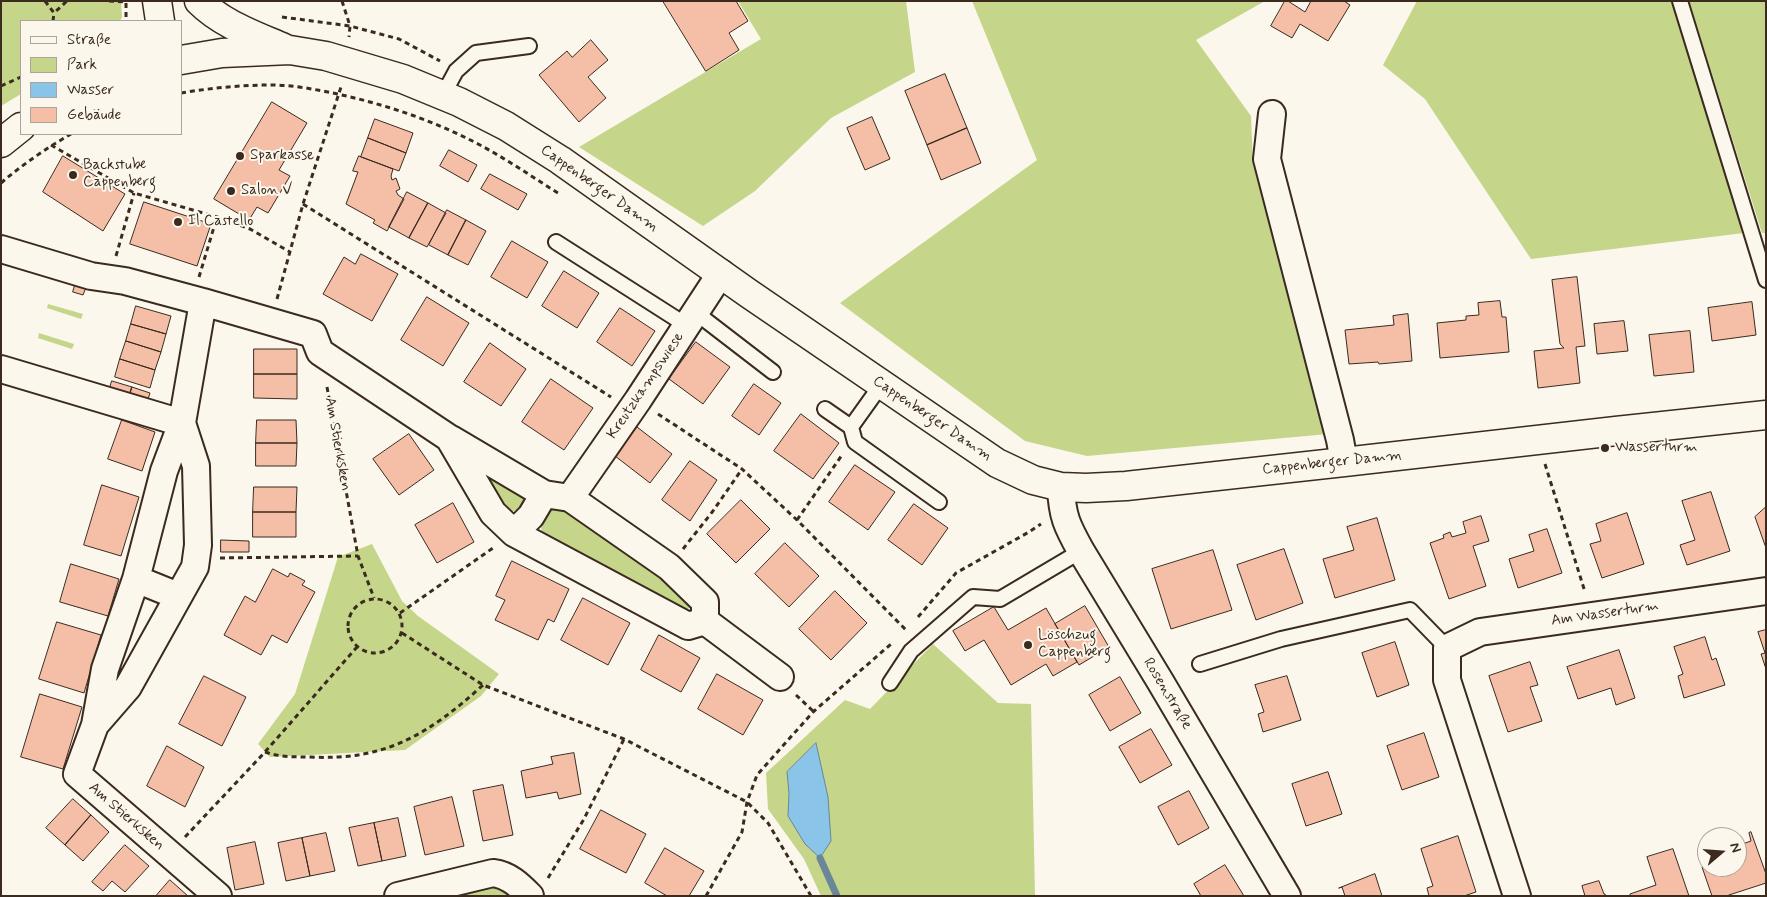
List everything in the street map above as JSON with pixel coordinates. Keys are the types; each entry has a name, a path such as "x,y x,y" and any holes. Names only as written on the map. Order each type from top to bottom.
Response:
{"main road":[{"path":"157,1 160,20"},
{"path":"198,1 218,17 252,35 290,50"},
{"name":"Cappenberger Damm","path":"182,60 222,53 290,50 326,56 347,62 404,79 442,94 506,126 560,160 881,385 997,463 1033,480 1061,498 1086,488 1126,486 1766,415"},
{"path":"1,143 20,128"}],"street":[{"path":"1272,114 1267,159 1340,440 1344,462"},
{"path":"1,249 91,276 126,281 313,334 320,352 449,438 544,494 570,498 669,567 705,602 705,621"},
{"name":"Kreutzkampswiese","path":"570,498 638,400 721,273"},
{"name":"Am Stierksken","path":"198,301 182,423 164,471 136,579 105,669 95,725 77,774 218,896"},
{"path":"1,369 182,423"},
{"name":"Am Stierksken","path":"95,725 128,687 195,568 196,466 182,423"},
{"path":"449,438 493,513 514,533 688,626 705,621"},
{"path":"514,533 531,516 544,494"},
{"name":"Rosenstraße","path":"1061,498 1069,530 1286,896"},
{"path":"136,579 178,596"},
{"name":"Am Wasserturm","path":"1447,648 1480,632 1766,591"},
{"path":"705,621 780,677"},
{"path":"1447,648 1447,680 1517,896"},
{"path":"398,896 494,873 539,887"}],"lane":[{"path":"1680,1 1766,280"},
{"path":"442,94 456,71 476,53 529,46"},
{"path":"556,242 691,319 773,372"},
{"path":"851,427 881,385"},
{"path":"825,409 851,427 855,442 939,502"},
{"path":"890,683 911,651 973,597 1000,599 1081,551"},
{"path":"1200,664 1281,639 1410,610 1447,648"}],"path":[{"path":"44,1 54,12"},
{"path":"53,20 54,12 67,1"},
{"path":"109,1 126,2 126,20"},
{"path":"270,322 303,204 347,62 350,26 342,1"},
{"path":"277,17 350,26 399,39 422,50 456,71"},
{"path":"1,86 20,77"},
{"path":"182,93 210,88 274,85 309,88 382,105 446,128 506,159 564,197"},
{"path":"1,183 51,145 69,135"},
{"path":"51,145 134,193 217,217 250,229 290,252"},
{"path":"110,278 134,193"},
{"path":"303,204 609,397 638,400 742,469 797,520 907,631"},
{"path":"198,301 217,217"},
{"name":"Am Stierksken","path":"320,352 358,556 374,598"},
{"path":"1538,440 1592,616"},
{"path":"797,520 845,450 855,442"},
{"path":"669,567 713,511 742,469"},
{"path":"900,637 956,573 1029,532 1061,498"},
{"path":"400,613 514,533"},
{"path":"196,558 358,556"},
{"path":"374,598 385,599 394,606 400,613 402,622 402,632 398,641 390,649 382,653 365,652 351,638 347,628 353,609 363,601 374,598"},
{"path":"402,632 484,685 624,739 747,802 768,823 811,896"},
{"path":"706,896 742,832 747,802 757,775 813,712 892,643"},
{"path":"194,828 265,752 358,647"},
{"path":"265,752 274,756 320,758 360,756 392,748 428,729 460,707 484,685"},
{"path":"539,887 584,819 624,739"}],"green space":[{"path":"1,1 121,1 120,20 20,20 20,95 1,106"},
{"path":"738,1 906,1 915,72 831,118 755,191 703,226 579,147 761,39"},
{"path":"972,1 1265,1 1196,40 1251,116 1253,164 1328,434 1087,456 1025,441 840,303 1037,160"},
{"path":"1417,1 1673,1 1744,233 1531,259 1425,99 1383,65"},
{"path":"1689,1 1766,1 1766,233 1762,233"},
{"path":"48,304 83,314 81,319 47,308"},
{"path":"39,333 74,344 72,349 38,338"},
{"path":"472,463 524,496 519,508 508,512"},
{"path":"560,506 665,575 691,604 687,611 543,536 541,525 543,516 549,509"},
{"path":"372,544 402,601 418,616 499,674 481,696 405,750 270,757 258,744 295,694 338,557"},
{"path":"933,644 998,703 1031,704 1035,896 821,896 804,859 768,809 766,773 845,700 870,709"},
{"path":"498,880 519,896 460,896 458,893"}],"water":[{"path":"816,743 828,797 831,841 820,858 805,844 788,816 789,793 787,772"}],"building":[{"path":"663,1 736,1 748,21 729,33 739,50 706,71"},
{"path":"1285,1 1305,12 1311,1 1344,1 1350,5 1328,41 1300,24 1292,38 1271,26"},
{"path":"591,40 608,60 588,77 606,98 579,122 539,75 567,51 572,57"},
{"path":"945,74 967,128 927,145 905,91"},
{"path":"272,102 307,123 279,170 290,176 268,213 257,207 249,220 214,199"},
{"path":"872,117 890,159 865,170 847,128"},
{"path":"375,119 413,133 406,153 368,138"},
{"path":"967,128 981,163 941,180 927,145"},
{"path":"368,138 406,153 399,171 361,157"},
{"path":"449,150 477,165 468,182 440,166"},
{"path":"63,156 125,194 103,231 43,192"},
{"path":"359,156 393,169 392,180 396,178 400,189 396,191 404,199 387,231 373,223 375,220 346,204 358,172 353,171"},
{"path":"490,174 527,194 518,210 481,189"},
{"path":"407,192 428,203 409,238 389,227"},
{"path":"144,202 211,224 197,266 130,244"},
{"path":"428,203 446,213 427,247 409,238"},
{"path":"447,210 466,220 448,255 429,245"},
{"path":"466,220 486,231 468,265 448,255"},
{"path":"512,241 548,262 527,298 491,277"},
{"path":"361,254 398,274 372,321 323,294 344,257 355,264"},
{"path":"564,271 599,293 577,328 542,306"},
{"path":"1577,277 1585,346 1576,347 1580,383 1538,388 1534,351 1564,348 1560,344 1552,280"},
{"path":"76,282 87,285 83,295 73,292"},
{"path":"427,297 469,323 443,366 401,340"},
{"path":"1500,301 1502,317 1506,317 1509,352 1440,358 1437,323 1466,320 1466,316 1479,315 1478,303"},
{"path":"1752,302 1756,335 1712,341 1708,308"},
{"path":"136,306 171,316 166,334 131,324"},
{"path":"620,308 655,331 632,366 597,342"},
{"path":"1408,314 1412,361 1349,364 1345,330 1394,325 1393,316"},
{"path":"1624,321 1628,351 1597,354 1594,324"},
{"path":"131,324 166,334 161,352 126,341"},
{"path":"1690,331 1694,372 1654,376 1649,335"},
{"path":"126,341 161,352 155,370 120,359"},
{"path":"696,342 730,367 703,404 669,379"},
{"path":"490,343 526,369 501,406 464,382"},
{"path":"254,349 297,349 297,374 254,374"},
{"path":"120,359 155,370 150,388 115,377"},
{"path":"254,374 297,374 297,399 254,398"},
{"path":"551,379 593,408 564,450 522,422"},
{"path":"112,381 132,387 129,397 109,391"},
{"path":"754,384 781,403 759,435 732,416"},
{"path":"132,387 150,393 147,402 129,397"},
{"path":"801,414 839,443 813,479 774,451"},
{"path":"122,420 155,432 142,471 108,459"},
{"path":"257,420 296,420 297,443 256,443"},
{"path":"637,427 672,454 650,483 615,456"},
{"path":"409,434 434,470 399,495 373,459"},
{"path":"256,443 297,443 296,466 256,466"},
{"path":"690,461 717,480 690,521 662,500"},
{"path":"855,465 895,492 868,530 829,502"},
{"path":"102,485 139,497 121,556 84,545"},
{"path":"254,487 297,487 296,512 253,512"},
{"path":"1711,492 1730,551 1687,565 1680,545 1695,540 1682,501"},
{"path":"741,500 770,529 736,563 707,534"},
{"path":"453,503 474,542 437,563 415,525"},
{"path":"914,504 948,528 922,565 888,540"},
{"path":"1766,507 1766,548 1755,517"},
{"path":"253,512 296,512 296,537 253,537"},
{"path":"1627,513 1644,564 1602,578 1590,544 1601,541 1596,524"},
{"path":"1481,516 1489,541 1473,546 1486,586 1449,599 1430,543 1444,538 1443,535 1450,532 1452,537 1466,533 1463,522"},
{"path":"1377,518 1395,580 1335,598 1323,559 1354,550 1347,527"},
{"path":"1547,529 1562,573 1518,588 1509,559 1534,551 1529,535"},
{"path":"221,540 249,541 249,552 221,552"},
{"path":"785,543 819,576 789,607 755,574"},
{"path":"1284,549 1303,603 1256,620 1237,565"},
{"path":"1213,550 1232,610 1171,629 1152,569"},
{"path":"512,561 569,589 554,622 548,619 538,640 495,620 505,600 496,596"},
{"path":"71,564 119,579 108,616 60,602"},
{"path":"273,569 288,577 290,573 305,581 302,585 315,592 287,643 272,635 261,655 224,635 245,596 255,602"},
{"path":"835,591 867,623 831,660 799,629"},
{"path":"583,598 630,623 608,665 561,640"},
{"path":"1085,606 1109,647 1079,665 1055,624"},
{"name":"Löschzug Cappenberg","path":"994,607 1008,630 1046,608 1077,662 1053,676 1046,664 1011,685 984,640 965,651 953,631"},
{"path":"57,622 101,635 84,693 39,679"},
{"path":"1766,630 1766,669 1761,654 1765,653 1758,632"},
{"path":"659,635 700,658 681,692 641,670"},
{"path":"1705,637 1712,660 1716,658 1725,685 1684,698 1678,676 1683,674 1674,647"},
{"path":"1395,642 1409,685 1377,697 1362,653"},
{"path":"1619,650 1635,698 1616,705 1611,688 1578,699 1567,667"},
{"path":"1530,662 1538,685 1530,687 1542,721 1508,732 1489,676"},
{"path":"717,674 763,700 743,735 698,709"},
{"path":"204,676 246,697 222,746 179,724"},
{"path":"1287,676 1301,720 1263,732 1258,714 1264,712 1255,685"},
{"path":"1120,677 1141,713 1110,731 1089,695"},
{"path":"40,694 82,707 63,769 21,757"},
{"path":"1151,729 1172,765 1140,783 1119,747"},
{"path":"1424,733 1439,777 1402,790 1387,746"},
{"path":"167,746 204,767 185,807 147,786"},
{"path":"574,753 581,794 559,799 557,792 526,798 521,771 553,764 551,757"},
{"path":"1328,772 1342,814 1306,826 1292,784"},
{"path":"503,785 513,835 483,841 473,791"},
{"path":"1189,791 1209,828 1178,845 1158,807"},
{"path":"452,797 464,846 425,855 414,807"},
{"path":"73,799 91,815 65,845 46,828"},
{"path":"601,810 646,834 626,873 580,849"},
{"path":"91,815 109,832 83,861 65,845"},
{"path":"398,818 406,856 382,861 374,823"},
{"path":"374,823 382,861 358,866 349,828"},
{"path":"1751,832 1766,874 1766,883 1726,896 1712,896 1705,877 1747,877 1747,842 1751,841 1749,833"},
{"path":"326,833 335,871 310,876 302,838"},
{"path":"1458,836 1476,892 1464,896 1429,896 1427,888 1433,886 1421,849"},
{"path":"302,838 310,876 286,881 278,843"},
{"path":"255,842 264,884 235,890 227,848"},
{"path":"125,845 149,866 125,892 112,881 103,891 92,882"},
{"path":"665,848 704,871 689,896 667,896 645,883"},
{"path":"1673,849 1689,896 1630,896 1630,894 1656,885 1647,857"},
{"path":"1225,865 1244,896 1201,896 1194,884"},
{"path":"1375,874 1382,896 1345,896 1342,887 1339,888"},
{"path":"170,880 188,896 156,896"},
{"path":"1599,881 1606,896 1585,896 1582,886"}],"waterway":[{"path":"820,858 837,896"}],"place":[{"name":"Sparkasse","path":"240,156"},
{"name":"Backstube Cappenberg","path":"73,175"},
{"name":"Salon V","path":"231,191"},
{"name":"Il Castello","path":"178,222"},
{"name":"Wasserturm","path":"1605,448"},
{"name":"Löschzug Cappenberg","path":"1028,645"}]}
